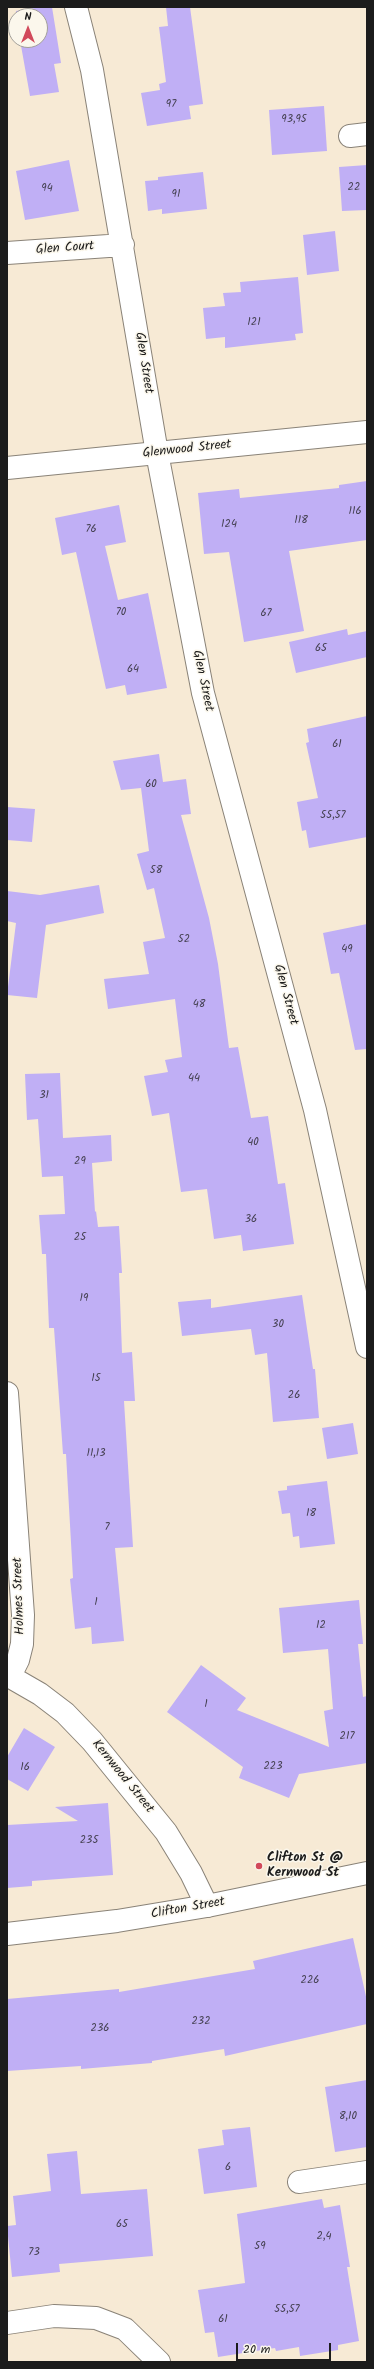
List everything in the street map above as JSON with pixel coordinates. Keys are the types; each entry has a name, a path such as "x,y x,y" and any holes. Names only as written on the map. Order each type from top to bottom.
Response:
{"street":[{"name":"Glen Street","path":"76,7 92,70 123,245 157,453 204,693 320,1130 367,1347"},
{"name":"Glen Court","path":"7,253 123,245"},
{"name":"Glenwood Street","path":"7,468 367,432"},
{"name":"Holmes Street","path":"7,1393 23,1615 22,1644 18,1660 8,1675"},
{"name":"Kernwood Street","path":"8,1675 40,1694 65,1713 92,1741 166,1832 191,1872 207,1906"},
{"name":"Clifton Street","path":"7,1934 117,1921 207,1906 367,1873"},
{"path":"299,2182 367,2172"},
{"path":"7,2323 54,2316 96,2318 125,2329 159,2362"}],"building":[{"path":"52,7 61,63 54,64 59,92 30,96 21,48 48,48 48,8 35,8"},
{"path":"166,7 190,7 203,104 189,106 191,119 147,126 141,93 160,90 159,84 166,82 159,27 168,26"},
{"path":"324,106 327,151 272,155 269,110"},
{"path":"69,160 79,211 25,220 16,171"},
{"path":"367,165 367,210 342,211 339,167"},
{"path":"203,172 207,209 162,214 162,209 148,211 145,181 158,180 158,177"},
{"path":"335,231 339,271 307,275 303,235"},
{"path":"298,277 303,333 295,334 296,340 225,348 225,337 206,339 203,308 225,306 223,293 241,292 240,282"},
{"path":"367,481 367,540 289,551 304,631 244,642 229,552 204,554 198,493 239,489 240,498 339,488 339,485"},
{"path":"119,505 126,542 105,546 118,600 148,593 167,688 127,695 125,685 106,689 76,552 62,555 55,518"},
{"path":"347,629 348,635 367,631 367,657 296,673 289,642"},
{"path":"367,716 367,837 309,848 306,830 302,831 297,802 318,798 306,743 309,742 307,729"},
{"path":"159,754 163,782 186,779 191,814 181,815 209,918 218,964 229,1048 238,1047 251,1118 268,1116 278,1184 285,1183 294,1244 243,1251 241,1235 214,1239 207,1189 181,1192 169,1113 152,1116 144,1076 168,1072 165,1060 182,1057 175,999 108,1009 104,979 149,974 143,942 165,938 154,888 147,890 137,854 149,851 141,788 121,790 113,761"},
{"path":"7,807 35,809 32,842 7,840"},
{"path":"99,885 104,913 46,925 37,998 7,995 16,923 7,921 7,891 40,895"},
{"path":"367,924 367,1049 355,1050 339,973 331,974 323,933"},
{"path":"60,1073 63,1138 111,1135 112,1161 92,1163 95,1212 96,1211 98,1227 119,1226 122,1273 119,1273 122,1353 132,1352 135,1401 124,1401 133,1547 115,1548 124,1641 92,1644 91,1627 75,1629 70,1579 73,1578 66,1454 63,1454 54,1328 49,1328 46,1254 42,1254 39,1215 65,1214 63,1176 42,1177 38,1119 27,1120 25,1074"},
{"path":"302,1295 313,1369 315,1369 319,1418 273,1422 267,1353 255,1355 251,1329 182,1336 178,1302 211,1299 211,1308"},
{"path":"353,1423 358,1454 327,1459 322,1428"},
{"path":"327,1481 335,1544 300,1548 299,1536 293,1537 290,1513 282,1514 278,1491 287,1490 287,1486"},
{"path":"359,1600 363,1644 358,1644 363,1697 367,1696 367,1763 299,1774 289,1798 239,1778 243,1767 167,1712 201,1665 246,1698 237,1710 329,1747 324,1711 333,1709 328,1649 283,1653 279,1608"},
{"path":"24,1728 55,1747 28,1791 7,1779 7,1757"},
{"path":"108,1803 113,1875 32,1881 32,1886 7,1888 7,1825 78,1821 55,1807"},
{"path":"353,1938 367,2001 367,2024 225,2056 224,2049 152,2061 152,2063 81,2069 81,2066 7,2071 7,1999 119,1989 119,1992 255,1969 253,1961"},
{"path":"367,2080 367,2147 335,2152 325,2087"},
{"path":"250,2127 257,2187 204,2194 198,2149 224,2145 222,2130"},
{"path":"77,2151 81,2194 147,2189 153,2256 59,2264 60,2272 12,2277 7,2226 16,2225 13,2196 51,2191 47,2154"},
{"path":"322,2199 324,2208 340,2205 350,2267 347,2267 359,2341 338,2345 338,2350 300,2356 299,2347 276,2351 275,2348 218,2357 214,2332 205,2333 198,2290 245,2283 237,2214"}],"place":[{"name":"Clifton St @ Kernwood St","path":"259,1866"}]}
